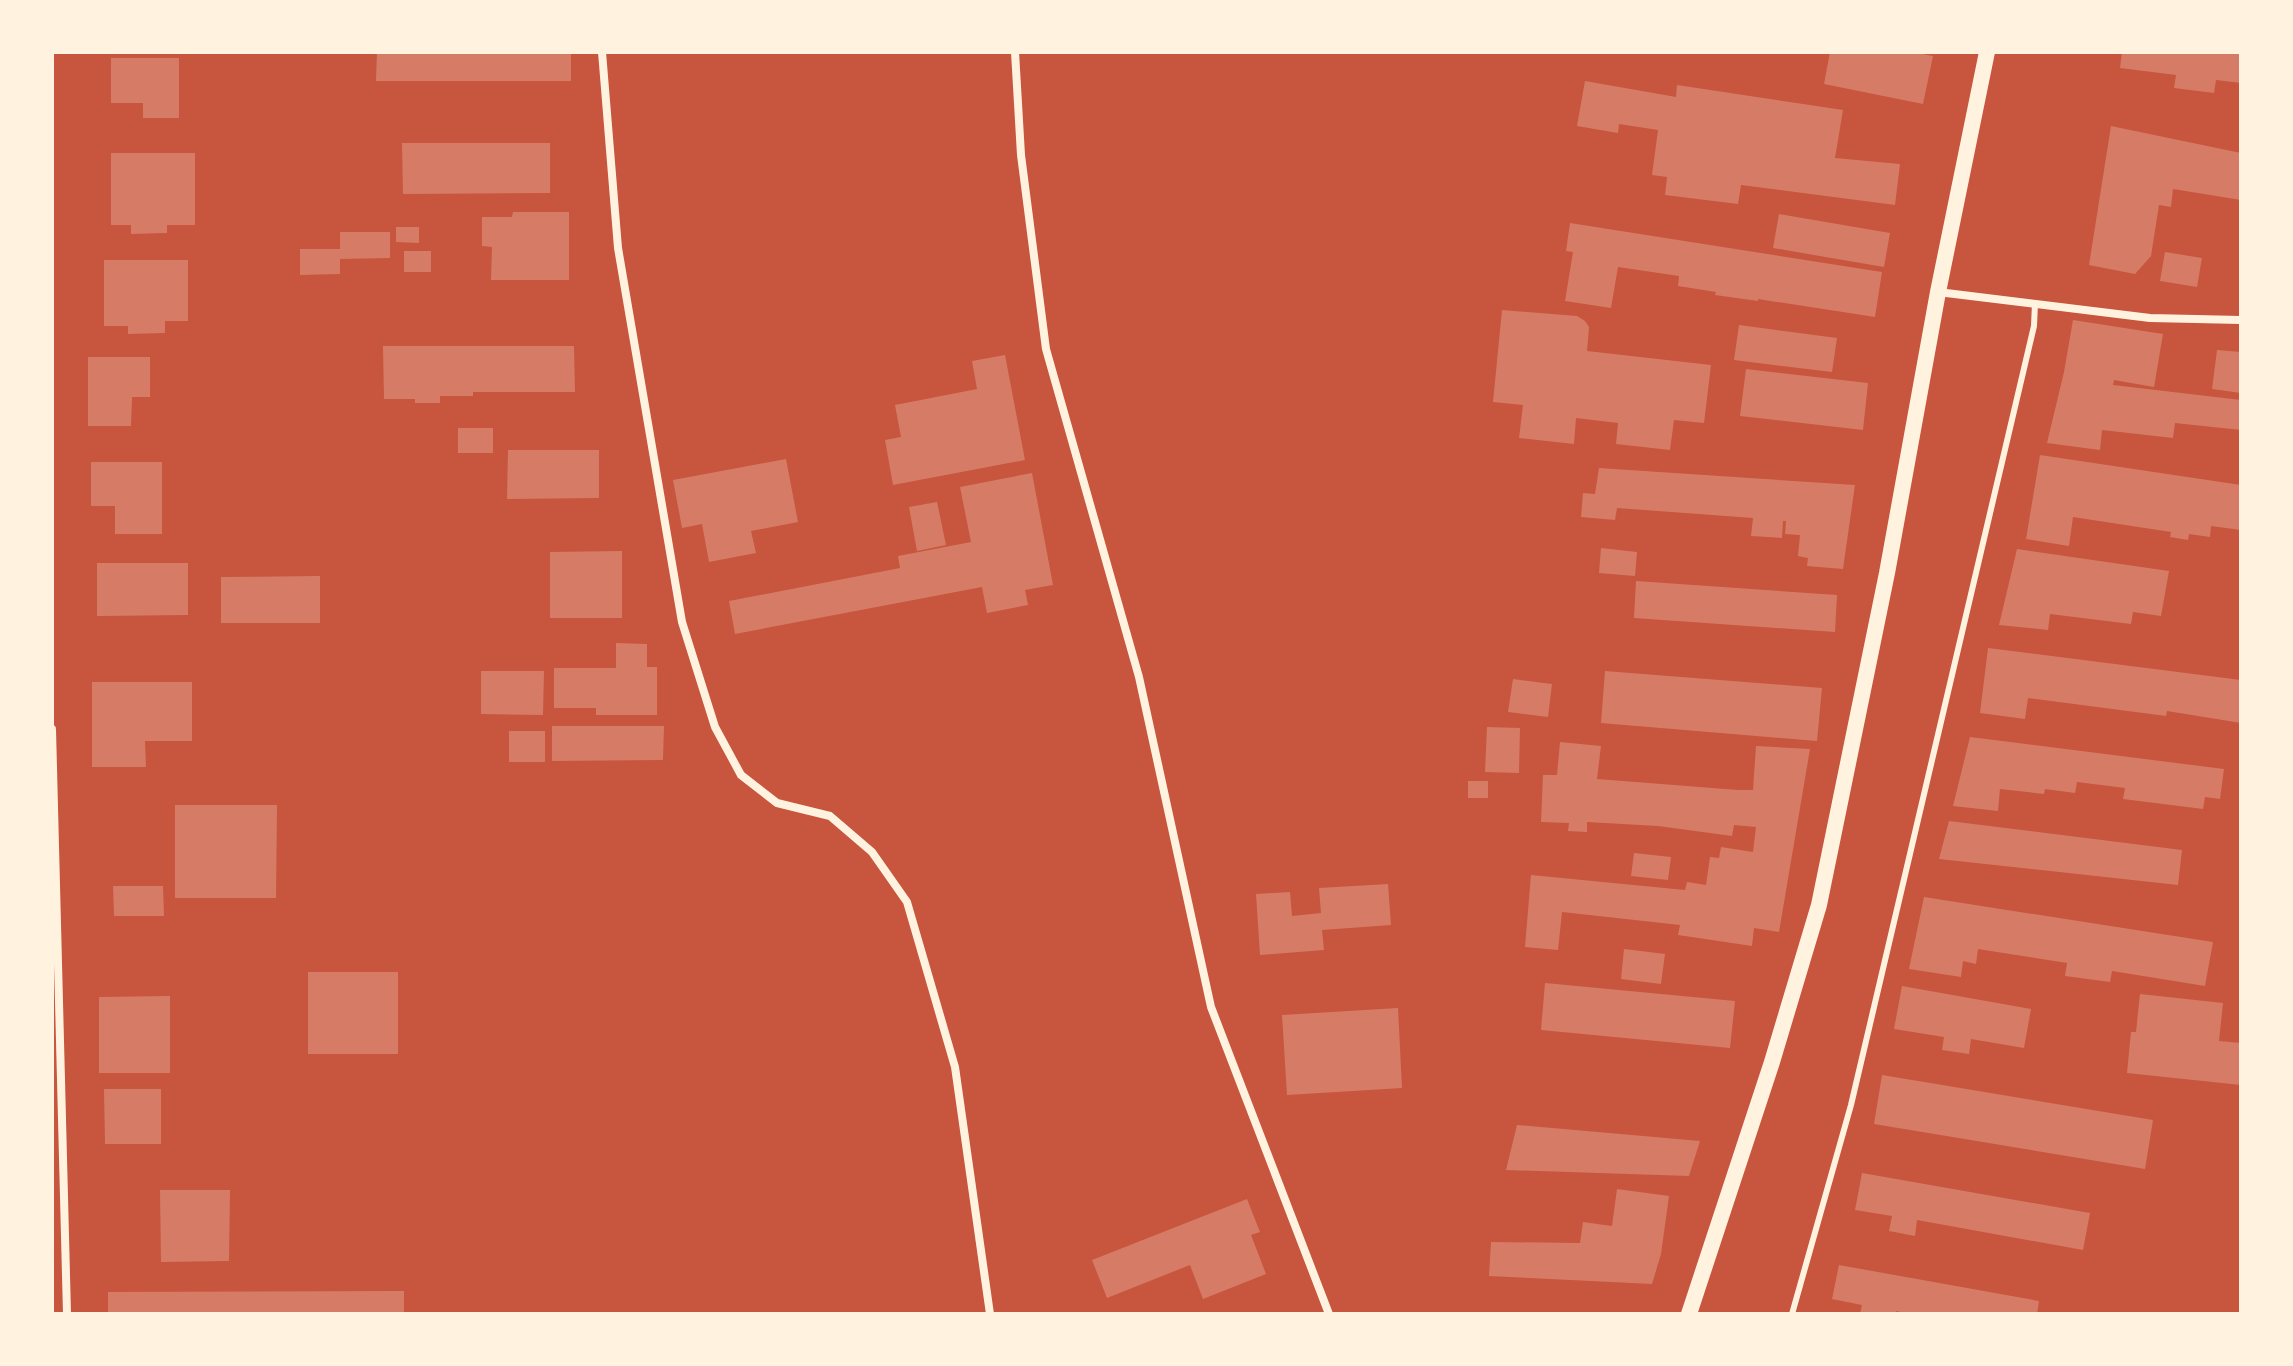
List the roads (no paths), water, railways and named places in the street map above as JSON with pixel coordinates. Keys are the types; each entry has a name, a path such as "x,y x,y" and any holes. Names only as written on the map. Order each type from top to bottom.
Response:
{"main road":[{"path":"1689,1314 1772,1062 1819,905 1887,573 1938,292 1987,52"}],"street":[{"path":"602,52 618,248 682,622 715,727 741,775 777,803 830,816 872,852 907,902 955,1067 990,1314"},
{"path":"1015,52 1021,155 1046,349 1139,677 1211,1007 1329,1314"},
{"path":"1938,292 2150,318 2241,320"},
{"path":"52,729 67,1314"}],"lane":[{"path":"1792,1314 1851,1105 2034,326 2035,303"}]}
